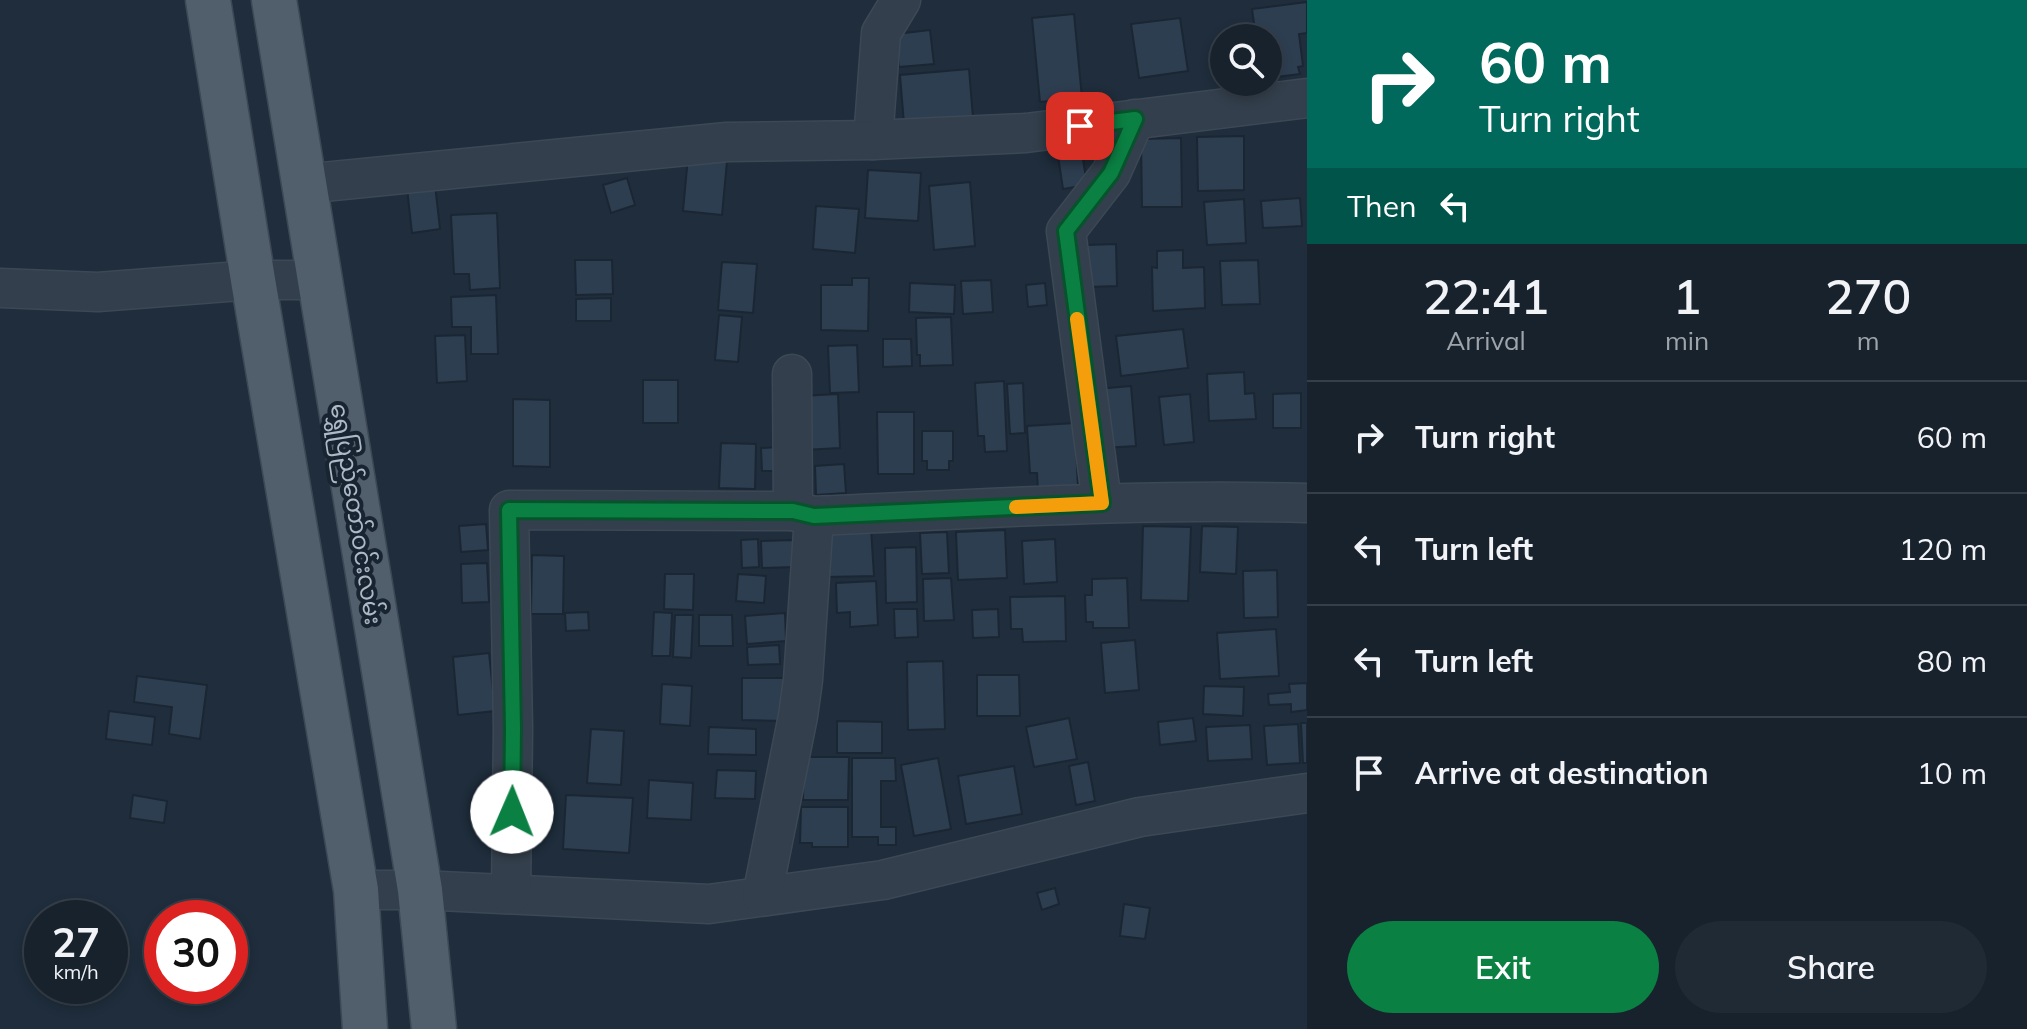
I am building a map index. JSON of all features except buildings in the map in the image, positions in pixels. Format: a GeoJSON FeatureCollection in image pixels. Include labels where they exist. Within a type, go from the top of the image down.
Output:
{"type":"FeatureCollection","features":[{"type":"Feature","properties":{"kind":"main road"},"geometry":{"type":"LineString","coordinates":[[208,0],[356,890],[365,1029]]}},
{"type":"Feature","properties":{"kind":"main road","name":"ရွှေပြည်တော်ဝင်းလမ်း"},"geometry":{"type":"LineString","coordinates":[[274,0],[420,890],[434,1029]]}},
{"type":"Feature","properties":{"kind":"street"},"geometry":{"type":"LineString","coordinates":[[873,140],[881,33],[901,0]]}},
{"type":"Feature","properties":{"kind":"street"},"geometry":{"type":"LineString","coordinates":[[303,184],[727,142],[1026,133],[1307,98]]}},
{"type":"Feature","properties":{"kind":"street"},"geometry":{"type":"LineString","coordinates":[[1102,503],[1066,231],[1111,173],[1135,119]]}},
{"type":"Feature","properties":{"kind":"street"},"geometry":{"type":"LineString","coordinates":[[0,288],[98,292],[253,280],[318,280]]}},
{"type":"Feature","properties":{"kind":"street"},"geometry":{"type":"LineString","coordinates":[[762,896],[803,680],[803,514],[792,374]]}},
{"type":"Feature","properties":{"kind":"street"},"geometry":{"type":"LineString","coordinates":[[511,894],[513,729],[509,510],[803,514],[1102,503],[1307,503]]}},
{"type":"Feature","properties":{"kind":"street"},"geometry":{"type":"LineString","coordinates":[[356,890],[420,890],[709,904],[883,880],[1140,817],[1307,793]]}},
{"type":"Feature","properties":{"kind":"slow traffic"},"geometry":{"type":"LineString","coordinates":[[1016,507],[1102,503],[1077,319]]}},
{"type":"Feature","properties":{"kind":"route"},"geometry":{"type":"LineString","coordinates":[[512,812],[509,510],[793,511],[814,516],[1102,503],[1066,231],[1111,173],[1135,119],[1080,126]]}}]}
